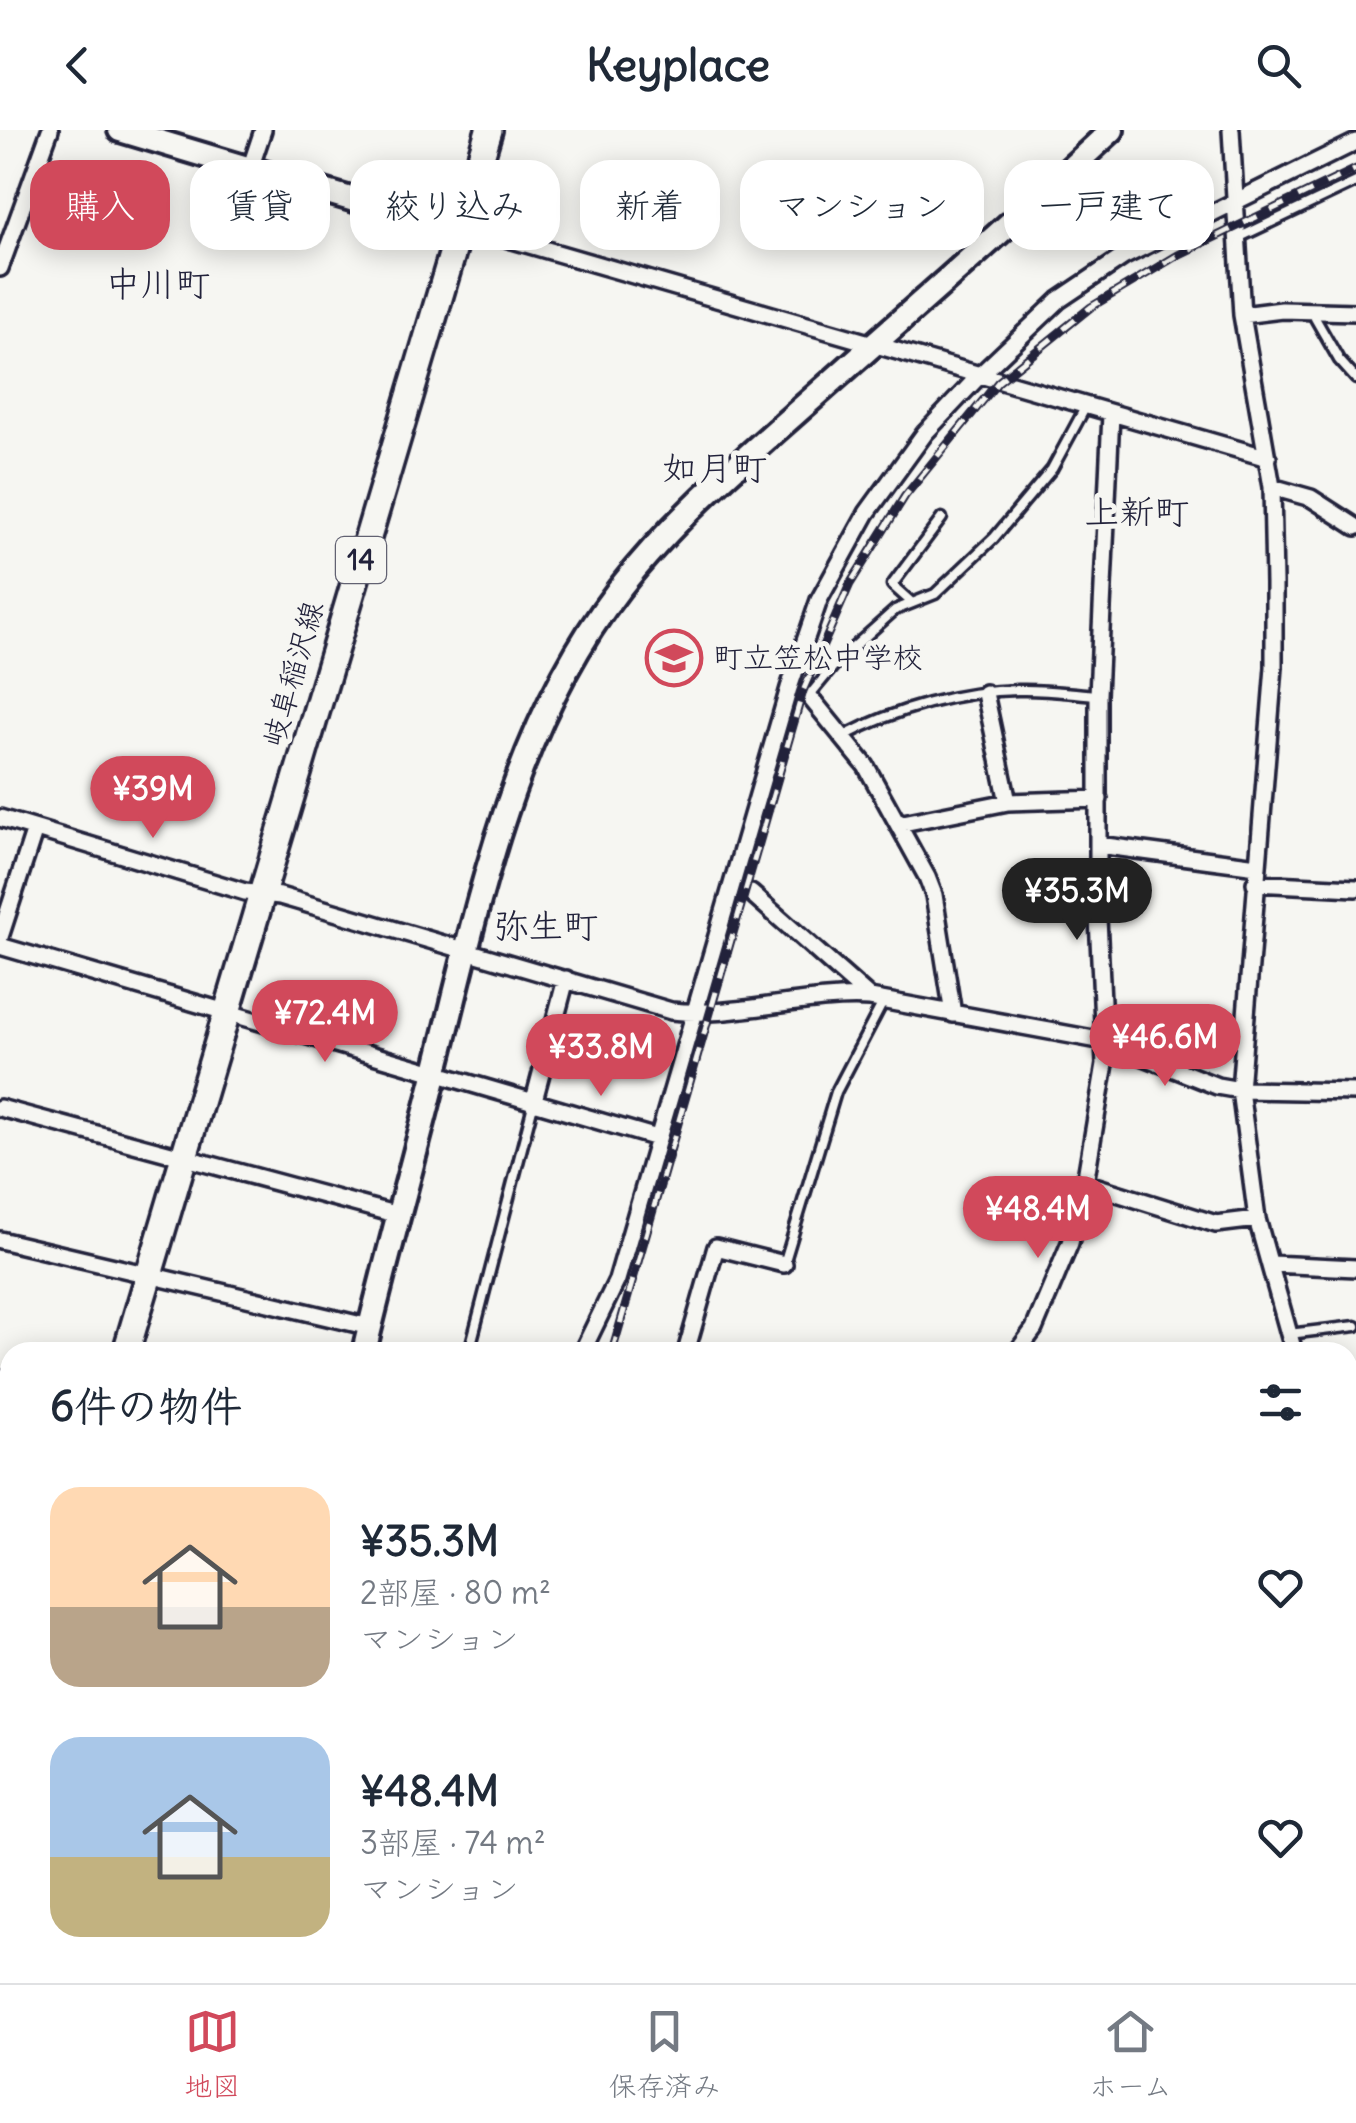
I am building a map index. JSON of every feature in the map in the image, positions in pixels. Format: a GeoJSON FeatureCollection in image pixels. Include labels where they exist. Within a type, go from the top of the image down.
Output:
{"type":"FeatureCollection","features":[{"type":"Feature","properties":{"kind":"main road","name":"岐阜稲沢線"},"geometry":{"type":"LineString","coordinates":[[479,160],[488,130]]}},
{"type":"Feature","properties":{"kind":"main road","name":"岐阜稲沢線"},"geometry":{"type":"LineString","coordinates":[[129,1342],[453,250]]}},
{"type":"Feature","properties":{"kind":"street"},"geometry":{"type":"LineString","coordinates":[[0,268],[50,130]]}},
{"type":"Feature","properties":{"kind":"street"},"geometry":{"type":"LineString","coordinates":[[120,130],[220,160]]}},
{"type":"Feature","properties":{"kind":"street"},"geometry":{"type":"LineString","coordinates":[[253,160],[263,130]]}},
{"type":"Feature","properties":{"kind":"street"},"geometry":{"type":"LineString","coordinates":[[366,1342],[502,815],[540,722],[578,651],[618,590],[710,490],[1017,220],[1112,130]]}},
{"type":"Feature","properties":{"kind":"street"},"geometry":{"type":"LineString","coordinates":[[1231,130],[1242,315],[1272,487],[1274,667],[1240,1090],[1257,1220],[1291,1342]]}},
{"type":"Feature","properties":{"kind":"street"},"geometry":{"type":"LineString","coordinates":[[587,1342],[617,1280],[789,688],[819,600],[866,514],[925,433],[1059,300],[1124,257],[1356,142]]}},
{"type":"Feature","properties":{"kind":"street"},"geometry":{"type":"LineString","coordinates":[[546,250],[1268,458]]}},
{"type":"Feature","properties":{"kind":"street"},"geometry":{"type":"LineString","coordinates":[[1242,315],[1316,309],[1356,312]]}},
{"type":"Feature","properties":{"kind":"street"},"geometry":{"type":"LineString","coordinates":[[1024,1342],[1034,1329],[1070,1243],[1086,1183],[1105,1064],[1098,696],[1111,414]]}},
{"type":"Feature","properties":{"kind":"street"},"geometry":{"type":"LineString","coordinates":[[1272,487],[1311,498],[1356,527]]}},
{"type":"Feature","properties":{"kind":"street"},"geometry":{"type":"LineString","coordinates":[[985,692],[1008,802]]}},
{"type":"Feature","properties":{"kind":"street"},"geometry":{"type":"LineString","coordinates":[[809,696],[866,766],[934,894],[954,1014]]}},
{"type":"Feature","properties":{"kind":"street"},"geometry":{"type":"LineString","coordinates":[[898,824],[1008,802],[1099,799]]}},
{"type":"Feature","properties":{"kind":"street"},"geometry":{"type":"LineString","coordinates":[[0,818],[671,1011],[692,1013],[843,996],[877,999],[1104,1041],[1217,1086],[1240,1090],[1356,1092]]}},
{"type":"Feature","properties":{"kind":"street"},"geometry":{"type":"LineString","coordinates":[[0,936],[35,829]]}},
{"type":"Feature","properties":{"kind":"street"},"geometry":{"type":"LineString","coordinates":[[1098,844],[1256,874],[1356,888]]}},
{"type":"Feature","properties":{"kind":"street"},"geometry":{"type":"LineString","coordinates":[[751,893],[877,999]]}},
{"type":"Feature","properties":{"kind":"street"},"geometry":{"type":"LineString","coordinates":[[0,946],[657,1138]]}},
{"type":"Feature","properties":{"kind":"street"},"geometry":{"type":"LineString","coordinates":[[533,1104],[566,979]]}},
{"type":"Feature","properties":{"kind":"street"},"geometry":{"type":"LineString","coordinates":[[0,1108],[398,1215]]}},
{"type":"Feature","properties":{"kind":"street"},"geometry":{"type":"LineString","coordinates":[[1086,1183],[1216,1224],[1257,1220]]}},
{"type":"Feature","properties":{"kind":"street"},"geometry":{"type":"LineString","coordinates":[[0,1240],[370,1328]]}},
{"type":"Feature","properties":{"kind":"street"},"geometry":{"type":"LineString","coordinates":[[689,1342],[716,1246],[784,1264]]}},
{"type":"Feature","properties":{"kind":"street"},"geometry":{"type":"LineString","coordinates":[[1271,1264],[1356,1268]]}},
{"type":"Feature","properties":{"kind":"lane"},"geometry":{"type":"LineString","coordinates":[[1238,238],[1356,182]]}},
{"type":"Feature","properties":{"kind":"lane"},"geometry":{"type":"LineString","coordinates":[[1316,309],[1315,318],[1339,360],[1356,379]]}},
{"type":"Feature","properties":{"kind":"lane"},"geometry":{"type":"LineString","coordinates":[[809,696],[838,661],[895,610],[935,594],[994,538],[1052,469],[1086,406]]}},
{"type":"Feature","properties":{"kind":"lane"},"geometry":{"type":"LineString","coordinates":[[910,602],[892,584],[942,518]]}},
{"type":"Feature","properties":{"kind":"lane"},"geometry":{"type":"LineString","coordinates":[[844,736],[874,720],[985,692],[1023,689],[1098,696]]}},
{"type":"Feature","properties":{"kind":"lane"},"geometry":{"type":"LineString","coordinates":[[784,1264],[836,1092],[877,999]]}},
{"type":"Feature","properties":{"kind":"lane"},"geometry":{"type":"LineString","coordinates":[[472,1342],[533,1104]]}},
{"type":"Feature","properties":{"kind":"lane"},"geometry":{"type":"LineString","coordinates":[[1289,1334],[1356,1326]]}},
{"type":"Feature","properties":{"kind":"railway"},"geometry":{"type":"LineString","coordinates":[[615,1342],[803,691],[850,584],[905,496],[998,382],[1091,307],[1178,255],[1356,169]]}},
{"type":"Feature","properties":{"kind":"place","name":"町立笠松中学校"},"geometry":{"type":"Point","coordinates":[674,658]}},
{"type":"Feature","properties":{"kind":"district","name":"中川町"},"geometry":{"type":"Point","coordinates":[158,284]}},
{"type":"Feature","properties":{"kind":"district","name":"如月町"},"geometry":{"type":"Point","coordinates":[715,468]}},
{"type":"Feature","properties":{"kind":"district","name":"上新町"},"geometry":{"type":"Point","coordinates":[1137,512]}},
{"type":"Feature","properties":{"kind":"district","name":"弥生町"},"geometry":{"type":"Point","coordinates":[546,926]}}]}
